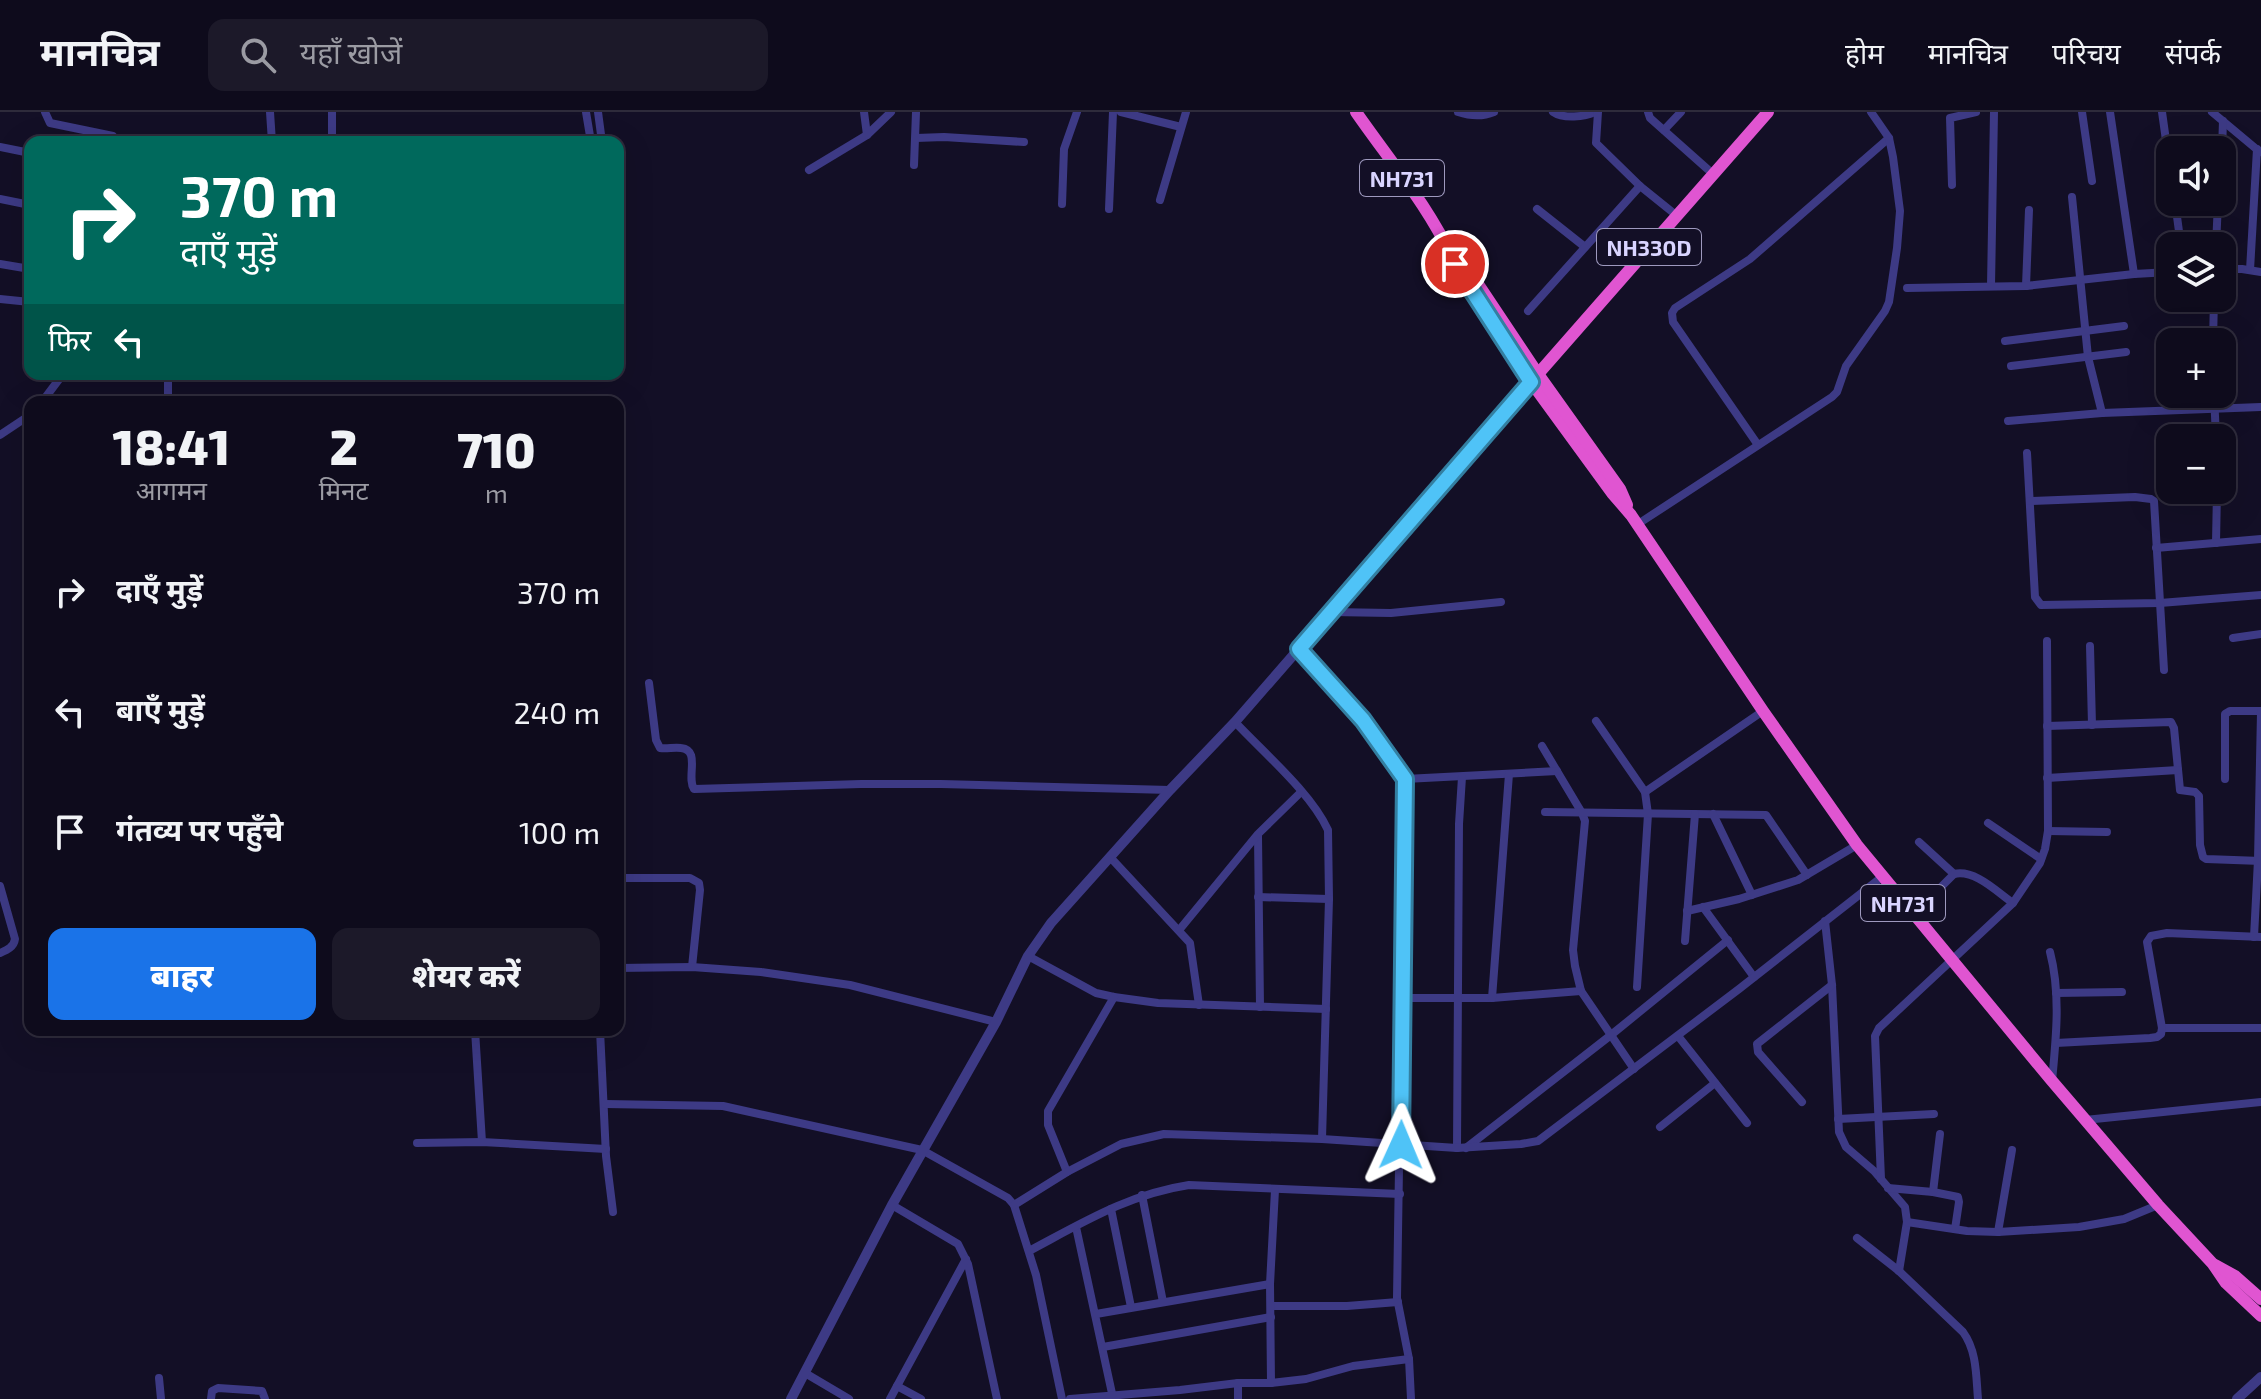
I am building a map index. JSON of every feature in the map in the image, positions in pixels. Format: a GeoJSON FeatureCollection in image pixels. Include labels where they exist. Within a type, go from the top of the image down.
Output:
{"type":"FeatureCollection","features":[{"type":"Feature","properties":{"kind":"highway","name":"NH731"},"geometry":{"type":"LineString","coordinates":[[1356,112],[1447,245],[1462,260],[1535,378],[1620,489],[1635,520],[1857,845],[2085,1120],[2213,1264],[2226,1283],[2261,1316]]}},
{"type":"Feature","properties":{"kind":"highway","name":"NH330D"},"geometry":{"type":"LineString","coordinates":[[1535,378],[1768,112]]}},
{"type":"Feature","properties":{"kind":"highway","name":"NH731"},"geometry":{"type":"LineString","coordinates":[[2213,1264],[2235,1276],[2261,1299]]}},
{"type":"Feature","properties":{"kind":"street"},"geometry":{"type":"LineString","coordinates":[[45,112],[50,123],[113,136]]}},
{"type":"Feature","properties":{"kind":"street"},"geometry":{"type":"LineString","coordinates":[[270,112],[272,136]]}},
{"type":"Feature","properties":{"kind":"street"},"geometry":{"type":"LineString","coordinates":[[332,112],[332,136]]}},
{"type":"Feature","properties":{"kind":"street"},"geometry":{"type":"LineString","coordinates":[[586,112],[590,136]]}},
{"type":"Feature","properties":{"kind":"street"},"geometry":{"type":"LineString","coordinates":[[598,112],[601,136]]}},
{"type":"Feature","properties":{"kind":"street"},"geometry":{"type":"LineString","coordinates":[[864,112],[867,135]]}},
{"type":"Feature","properties":{"kind":"street"},"geometry":{"type":"LineString","coordinates":[[809,170],[867,135],[891,112]]}},
{"type":"Feature","properties":{"kind":"street"},"geometry":{"type":"LineString","coordinates":[[914,165],[916,112]]}},
{"type":"Feature","properties":{"kind":"street"},"geometry":{"type":"LineString","coordinates":[[1062,204],[1064,149],[1077,112]]}},
{"type":"Feature","properties":{"kind":"street"},"geometry":{"type":"LineString","coordinates":[[1109,209],[1113,112]]}},
{"type":"Feature","properties":{"kind":"street"},"geometry":{"type":"LineString","coordinates":[[1121,112],[1181,127]]}},
{"type":"Feature","properties":{"kind":"street"},"geometry":{"type":"LineString","coordinates":[[1160,200],[1186,112]]}},
{"type":"Feature","properties":{"kind":"street"},"geometry":{"type":"LineString","coordinates":[[1458,112],[1484,116],[1494,112]]}},
{"type":"Feature","properties":{"kind":"street"},"geometry":{"type":"LineString","coordinates":[[1553,112],[1560,116],[1596,112],[1596,143],[1640,186],[1676,215]]}},
{"type":"Feature","properties":{"kind":"street"},"geometry":{"type":"LineString","coordinates":[[1648,112],[1650,118],[1713,174]]}},
{"type":"Feature","properties":{"kind":"street"},"geometry":{"type":"LineString","coordinates":[[1664,130],[1681,112]]}},
{"type":"Feature","properties":{"kind":"street"},"geometry":{"type":"LineString","coordinates":[[1635,520],[1758,445],[1837,392],[1846,366],[1885,311],[1889,302],[1900,211],[1889,138],[1871,112]]}},
{"type":"Feature","properties":{"kind":"street"},"geometry":{"type":"LineString","coordinates":[[1952,185],[1949,122],[1952,116],[1976,112]]}},
{"type":"Feature","properties":{"kind":"street"},"geometry":{"type":"LineString","coordinates":[[1991,286],[1994,112]]}},
{"type":"Feature","properties":{"kind":"street"},"geometry":{"type":"LineString","coordinates":[[2082,112],[2092,181]]}},
{"type":"Feature","properties":{"kind":"street"},"geometry":{"type":"LineString","coordinates":[[2110,112],[2134,274]]}},
{"type":"Feature","properties":{"kind":"street"},"geometry":{"type":"LineString","coordinates":[[2162,112],[2165,136]]}},
{"type":"Feature","properties":{"kind":"street"},"geometry":{"type":"LineString","coordinates":[[2212,112],[2259,151],[2250,270]]}},
{"type":"Feature","properties":{"kind":"street"},"geometry":{"type":"LineString","coordinates":[[2222,136],[2223,121]]}},
{"type":"Feature","properties":{"kind":"street"},"geometry":{"type":"LineString","coordinates":[[916,138],[1024,142]]}},
{"type":"Feature","properties":{"kind":"street"},"geometry":{"type":"LineString","coordinates":[[1758,445],[1673,322],[1672,313],[1761,250],[1889,138]]}},
{"type":"Feature","properties":{"kind":"street"},"geometry":{"type":"LineString","coordinates":[[0,147],[24,152]]}},
{"type":"Feature","properties":{"kind":"street"},"geometry":{"type":"LineString","coordinates":[[1528,311],[1640,186]]}},
{"type":"Feature","properties":{"kind":"street"},"geometry":{"type":"LineString","coordinates":[[2072,197],[2088,357],[2102,413]]}},
{"type":"Feature","properties":{"kind":"street"},"geometry":{"type":"LineString","coordinates":[[0,199],[24,204]]}},
{"type":"Feature","properties":{"kind":"street"},"geometry":{"type":"LineString","coordinates":[[1537,209],[1585,247]]}},
{"type":"Feature","properties":{"kind":"street"},"geometry":{"type":"LineString","coordinates":[[2026,286],[2029,210]]}},
{"type":"Feature","properties":{"kind":"street"},"geometry":{"type":"LineString","coordinates":[[0,264],[24,268]]}},
{"type":"Feature","properties":{"kind":"street"},"geometry":{"type":"LineString","coordinates":[[2236,270],[2261,272]]}},
{"type":"Feature","properties":{"kind":"street"},"geometry":{"type":"LineString","coordinates":[[1907,288],[2026,286],[2156,273]]}},
{"type":"Feature","properties":{"kind":"street"},"geometry":{"type":"LineString","coordinates":[[0,299],[24,301]]}},
{"type":"Feature","properties":{"kind":"street"},"geometry":{"type":"LineString","coordinates":[[2005,341],[2124,326]]}},
{"type":"Feature","properties":{"kind":"street"},"geometry":{"type":"LineString","coordinates":[[2011,366],[2126,352]]}},
{"type":"Feature","properties":{"kind":"street"},"geometry":{"type":"LineString","coordinates":[[791,1399],[922,1150],[996,1022],[1028,956],[1051,923],[1235,722],[1535,378]]}},
{"type":"Feature","properties":{"kind":"street"},"geometry":{"type":"LineString","coordinates":[[2008,421],[2102,413],[2261,407]]}},
{"type":"Feature","properties":{"kind":"street"},"geometry":{"type":"LineString","coordinates":[[2216,409],[2216,424]]}},
{"type":"Feature","properties":{"kind":"street"},"geometry":{"type":"LineString","coordinates":[[0,435],[24,419]]}},
{"type":"Feature","properties":{"kind":"street"},"geometry":{"type":"LineString","coordinates":[[2027,453],[2035,597],[2038,602],[2048,606],[2160,603],[2261,595]]}},
{"type":"Feature","properties":{"kind":"street"},"geometry":{"type":"LineString","coordinates":[[2030,501],[2107,497],[2151,499],[2155,505],[2164,670]]}},
{"type":"Feature","properties":{"kind":"street"},"geometry":{"type":"LineString","coordinates":[[2216,543],[2217,504]]}},
{"type":"Feature","properties":{"kind":"street"},"geometry":{"type":"LineString","coordinates":[[2156,548],[2261,539]]}},
{"type":"Feature","properties":{"kind":"street"},"geometry":{"type":"LineString","coordinates":[[1331,612],[1391,613],[1501,602]]}},
{"type":"Feature","properties":{"kind":"street"},"geometry":{"type":"LineString","coordinates":[[2233,638],[2261,634]]}},
{"type":"Feature","properties":{"kind":"street"},"geometry":{"type":"LineString","coordinates":[[1881,1179],[1875,1036],[1879,1028],[2013,903],[2041,859],[2048,831],[2047,641]]}},
{"type":"Feature","properties":{"kind":"street"},"geometry":{"type":"LineString","coordinates":[[2090,646],[2092,725]]}},
{"type":"Feature","properties":{"kind":"street"},"geometry":{"type":"LineString","coordinates":[[1299,649],[1363,720],[1405,779],[1398,1302],[1409,1359],[1411,1399]]}},
{"type":"Feature","properties":{"kind":"street"},"geometry":{"type":"LineString","coordinates":[[649,683],[656,740],[660,748],[690,751],[690,782],[694,789],[941,784],[1170,790]]}},
{"type":"Feature","properties":{"kind":"street"},"geometry":{"type":"LineString","coordinates":[[1645,792],[1763,711]]}},
{"type":"Feature","properties":{"kind":"street"},"geometry":{"type":"LineString","coordinates":[[2056,1043],[2157,1037],[2161,1034],[2148,938],[2167,933],[2258,937],[2261,711],[2230,711],[2225,714],[2225,779]]}},
{"type":"Feature","properties":{"kind":"street"},"geometry":{"type":"LineString","coordinates":[[1596,721],[1645,792],[1648,814],[1637,987]]}},
{"type":"Feature","properties":{"kind":"street"},"geometry":{"type":"LineString","coordinates":[[1235,722],[1301,792],[1328,830],[1322,1139]]}},
{"type":"Feature","properties":{"kind":"street"},"geometry":{"type":"LineString","coordinates":[[2047,726],[2171,722],[2180,790],[2195,792],[2199,796],[2203,857],[2260,860]]}},
{"type":"Feature","properties":{"kind":"street"},"geometry":{"type":"LineString","coordinates":[[1542,746],[1585,821],[1573,950],[1581,991],[1634,1069]]}},
{"type":"Feature","properties":{"kind":"street"},"geometry":{"type":"LineString","coordinates":[[2047,778],[2178,770]]}},
{"type":"Feature","properties":{"kind":"street"},"geometry":{"type":"LineString","coordinates":[[1405,779],[1557,771]]}},
{"type":"Feature","properties":{"kind":"street"},"geometry":{"type":"LineString","coordinates":[[1492,998],[1509,774]]}},
{"type":"Feature","properties":{"kind":"street"},"geometry":{"type":"LineString","coordinates":[[1462,777],[1458,998],[1462,1148]]}},
{"type":"Feature","properties":{"kind":"street"},"geometry":{"type":"LineString","coordinates":[[1180,929],[1258,834],[1301,792]]}},
{"type":"Feature","properties":{"kind":"street"},"geometry":{"type":"LineString","coordinates":[[1545,812],[1766,815],[1807,875]]}},
{"type":"Feature","properties":{"kind":"street"},"geometry":{"type":"LineString","coordinates":[[1685,941],[1695,814]]}},
{"type":"Feature","properties":{"kind":"street"},"geometry":{"type":"LineString","coordinates":[[1713,814],[1752,895]]}},
{"type":"Feature","properties":{"kind":"street"},"geometry":{"type":"LineString","coordinates":[[1988,823],[2041,859]]}},
{"type":"Feature","properties":{"kind":"street"},"geometry":{"type":"LineString","coordinates":[[2048,831],[2107,832]]}},
{"type":"Feature","properties":{"kind":"street"},"geometry":{"type":"LineString","coordinates":[[1258,834],[1260,1007]]}},
{"type":"Feature","properties":{"kind":"street"},"geometry":{"type":"LineString","coordinates":[[1919,842],[1954,874]]}},
{"type":"Feature","properties":{"kind":"street"},"geometry":{"type":"LineString","coordinates":[[1687,911],[1785,885],[1857,845]]}},
{"type":"Feature","properties":{"kind":"street"},"geometry":{"type":"LineString","coordinates":[[1110,857],[1180,929],[1192,948],[1199,1005]]}},
{"type":"Feature","properties":{"kind":"street"},"geometry":{"type":"LineString","coordinates":[[1913,915],[1954,874],[1965,872],[2013,903]]}},
{"type":"Feature","properties":{"kind":"street"},"geometry":{"type":"LineString","coordinates":[[1014,1205],[1067,1172],[1121,1144],[1164,1134],[1322,1139],[1462,1148],[1538,1141],[1882,877]]}},
{"type":"Feature","properties":{"kind":"street"},"geometry":{"type":"LineString","coordinates":[[624,878],[690,878],[699,883],[692,967]]}},
{"type":"Feature","properties":{"kind":"street"},"geometry":{"type":"LineString","coordinates":[[0,886],[15,939],[10,948],[0,953]]}},
{"type":"Feature","properties":{"kind":"street"},"geometry":{"type":"LineString","coordinates":[[1258,897],[1329,899]]}},
{"type":"Feature","properties":{"kind":"street"},"geometry":{"type":"LineString","coordinates":[[1703,907],[1754,977]]}},
{"type":"Feature","properties":{"kind":"street"},"geometry":{"type":"LineString","coordinates":[[1825,921],[1832,985],[1839,1132],[1846,1147],[1881,1179],[1905,1207],[1907,1222],[1899,1271]]}},
{"type":"Feature","properties":{"kind":"street"},"geometry":{"type":"LineString","coordinates":[[1462,1148],[1611,1035],[1728,940]]}},
{"type":"Feature","properties":{"kind":"street"},"geometry":{"type":"LineString","coordinates":[[2050,952],[2056,993],[2052,1081]]}},
{"type":"Feature","properties":{"kind":"street"},"geometry":{"type":"LineString","coordinates":[[1028,956],[1096,993],[1114,997],[1158,1003],[1326,1009]]}},
{"type":"Feature","properties":{"kind":"street"},"geometry":{"type":"LineString","coordinates":[[624,968],[692,967],[761,972],[850,985],[996,1022]]}},
{"type":"Feature","properties":{"kind":"street"},"geometry":{"type":"LineString","coordinates":[[1802,1102],[1758,1052],[1757,1044],[1832,985]]}},
{"type":"Feature","properties":{"kind":"street"},"geometry":{"type":"LineString","coordinates":[[1403,998],[1492,998],[1581,991]]}},
{"type":"Feature","properties":{"kind":"street"},"geometry":{"type":"LineString","coordinates":[[2056,993],[2122,992]]}},
{"type":"Feature","properties":{"kind":"street"},"geometry":{"type":"LineString","coordinates":[[1067,1172],[1048,1125],[1048,1111],[1114,997]]}},
{"type":"Feature","properties":{"kind":"street"},"geometry":{"type":"LineString","coordinates":[[2162,1028],[2261,1028]]}},
{"type":"Feature","properties":{"kind":"street"},"geometry":{"type":"LineString","coordinates":[[475,1036],[482,1142]]}},
{"type":"Feature","properties":{"kind":"street"},"geometry":{"type":"LineString","coordinates":[[600,1036],[606,1149],[613,1212]]}},
{"type":"Feature","properties":{"kind":"street"},"geometry":{"type":"LineString","coordinates":[[1678,1036],[1747,1123]]}},
{"type":"Feature","properties":{"kind":"street"},"geometry":{"type":"LineString","coordinates":[[1660,1127],[1715,1083]]}},
{"type":"Feature","properties":{"kind":"street"},"geometry":{"type":"LineString","coordinates":[[2085,1120],[2261,1102]]}},
{"type":"Feature","properties":{"kind":"street"},"geometry":{"type":"LineString","coordinates":[[605,1104],[723,1106],[922,1150],[1008,1198],[1014,1205],[1036,1275],[1062,1399]]}},
{"type":"Feature","properties":{"kind":"street"},"geometry":{"type":"LineString","coordinates":[[1838,1119],[1934,1114]]}},
{"type":"Feature","properties":{"kind":"street"},"geometry":{"type":"LineString","coordinates":[[1933,1192],[1940,1134]]}},
{"type":"Feature","properties":{"kind":"street"},"geometry":{"type":"LineString","coordinates":[[417,1143],[482,1142],[606,1149]]}},
{"type":"Feature","properties":{"kind":"street"},"geometry":{"type":"LineString","coordinates":[[1998,1232],[2012,1150]]}},
{"type":"Feature","properties":{"kind":"street"},"geometry":{"type":"LineString","coordinates":[[1029,1251],[1142,1195],[1189,1185],[1400,1194]]}},
{"type":"Feature","properties":{"kind":"street"},"geometry":{"type":"LineString","coordinates":[[1888,1188],[1958,1197],[1955,1229]]}},
{"type":"Feature","properties":{"kind":"street"},"geometry":{"type":"LineString","coordinates":[[1271,1383],[1270,1284],[1275,1190]]}},
{"type":"Feature","properties":{"kind":"street"},"geometry":{"type":"LineString","coordinates":[[1142,1195],[1163,1302]]}},
{"type":"Feature","properties":{"kind":"street"},"geometry":{"type":"LineString","coordinates":[[892,1205],[958,1244],[966,1259],[997,1399]]}},
{"type":"Feature","properties":{"kind":"street"},"geometry":{"type":"LineString","coordinates":[[1907,1222],[1998,1232],[2104,1224],[2158,1205]]}},
{"type":"Feature","properties":{"kind":"street"},"geometry":{"type":"LineString","coordinates":[[1111,1209],[1131,1307]]}},
{"type":"Feature","properties":{"kind":"street"},"geometry":{"type":"LineString","coordinates":[[1076,1227],[1113,1397]]}},
{"type":"Feature","properties":{"kind":"street"},"geometry":{"type":"LineString","coordinates":[[1857,1238],[1899,1271],[1963,1332],[1970,1342],[1978,1399]]}},
{"type":"Feature","properties":{"kind":"street"},"geometry":{"type":"LineString","coordinates":[[890,1399],[966,1259]]}},
{"type":"Feature","properties":{"kind":"street"},"geometry":{"type":"LineString","coordinates":[[1096,1314],[1270,1284]]}},
{"type":"Feature","properties":{"kind":"street"},"geometry":{"type":"LineString","coordinates":[[1271,1306],[1398,1302]]}},
{"type":"Feature","properties":{"kind":"street"},"geometry":{"type":"LineString","coordinates":[[1103,1347],[1271,1317]]}},
{"type":"Feature","properties":{"kind":"street"},"geometry":{"type":"LineString","coordinates":[[1070,1399],[1306,1379],[1374,1362],[1409,1359]]}},
{"type":"Feature","properties":{"kind":"street"},"geometry":{"type":"LineString","coordinates":[[805,1373],[849,1399]]}},
{"type":"Feature","properties":{"kind":"street"},"geometry":{"type":"LineString","coordinates":[[2237,1399],[2261,1377]]}},
{"type":"Feature","properties":{"kind":"street"},"geometry":{"type":"LineString","coordinates":[[159,1378],[161,1399]]}},
{"type":"Feature","properties":{"kind":"street"},"geometry":{"type":"LineString","coordinates":[[1238,1383],[1238,1399]]}},
{"type":"Feature","properties":{"kind":"street"},"geometry":{"type":"LineString","coordinates":[[897,1386],[921,1399]]}},
{"type":"Feature","properties":{"kind":"street"},"geometry":{"type":"LineString","coordinates":[[211,1399],[212,1391],[218,1388],[262,1391],[265,1399]]}},
{"type":"Feature","properties":{"kind":"route"},"geometry":{"type":"LineString","coordinates":[[1401,1145],[1405,779],[1363,720],[1299,649],[1531,382],[1455,264]]}}]}
